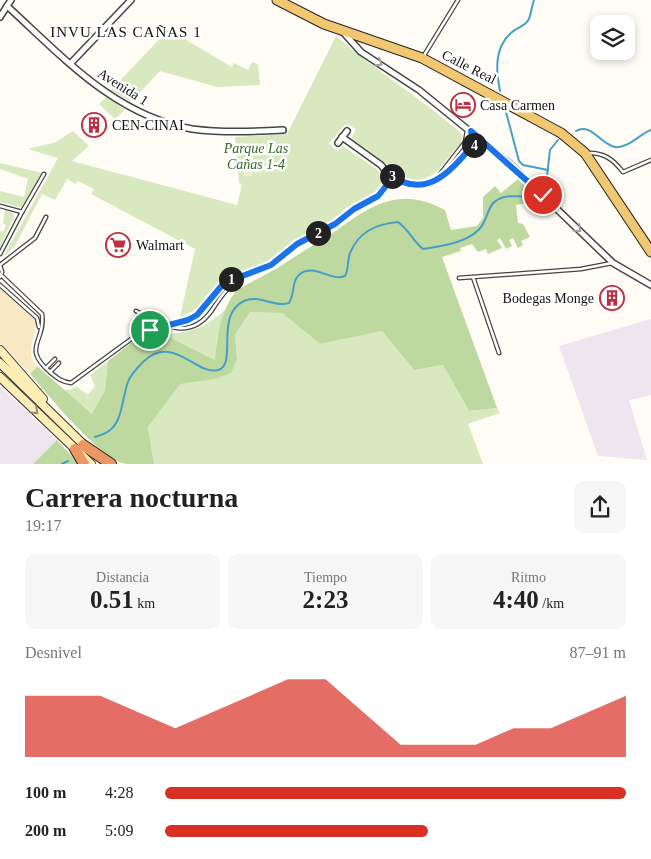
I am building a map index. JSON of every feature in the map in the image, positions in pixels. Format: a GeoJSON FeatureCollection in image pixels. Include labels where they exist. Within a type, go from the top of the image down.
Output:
{"type":"FeatureCollection","features":[{"type":"Feature","properties":{"kind":"highway"},"geometry":{"type":"LineString","coordinates":[[79,447],[84,464]]}},
{"type":"Feature","properties":{"kind":"highway"},"geometry":{"type":"LineString","coordinates":[[79,447],[111,464]]}},
{"type":"Feature","properties":{"kind":"main road","name":"Calle Real"},"geometry":{"type":"LineString","coordinates":[[277,0],[343,31],[422,58],[561,133],[585,153],[651,252]]}},
{"type":"Feature","properties":{"kind":"main road"},"geometry":{"type":"LineString","coordinates":[[0,350],[72,433],[91,464]]}},
{"type":"Feature","properties":{"kind":"main road"},"geometry":{"type":"LineString","coordinates":[[0,363],[72,433]]}},
{"type":"Feature","properties":{"kind":"main road"},"geometry":{"type":"LineString","coordinates":[[0,377],[79,447],[103,464]]}},
{"type":"Feature","properties":{"kind":"street"},"geometry":{"type":"LineString","coordinates":[[0,17],[11,0]]}},
{"type":"Feature","properties":{"kind":"street"},"geometry":{"type":"LineString","coordinates":[[71,63],[131,0]]}},
{"type":"Feature","properties":{"kind":"street","name":"Avenida 1"},"geometry":{"type":"LineString","coordinates":[[7,6],[97,86],[129,108],[172,124],[231,133],[283,130]]}},
{"type":"Feature","properties":{"kind":"street"},"geometry":{"type":"LineString","coordinates":[[343,31],[361,52],[419,90],[471,131],[543,195],[613,263],[651,285]]}},
{"type":"Feature","properties":{"kind":"street"},"geometry":{"type":"LineString","coordinates":[[338,142],[347,131]]}},
{"type":"Feature","properties":{"kind":"street"},"geometry":{"type":"LineString","coordinates":[[342,137],[381,164],[388,174]]}},
{"type":"Feature","properties":{"kind":"lane"},"geometry":{"type":"LineString","coordinates":[[422,58],[458,0]]}},
{"type":"Feature","properties":{"kind":"lane"},"geometry":{"type":"LineString","coordinates":[[437,178],[466,140],[467,133],[465,127]]}},
{"type":"Feature","properties":{"kind":"lane"},"geometry":{"type":"LineString","coordinates":[[46,217],[35,238],[0,264],[1,276],[42,314],[36,354],[46,368],[60,381],[72,383],[76,382],[128,341],[164,326],[188,320],[197,315],[224,283],[271,265],[297,244],[335,224],[354,209],[378,196],[386,186],[388,174],[411,186],[422,185],[451,170],[474,144],[471,131]]}},
{"type":"Feature","properties":{"kind":"lane"},"geometry":{"type":"LineString","coordinates":[[585,153],[596,152],[606,156],[623,172],[651,160]]}},
{"type":"Feature","properties":{"kind":"lane"},"geometry":{"type":"LineString","coordinates":[[0,254],[44,174]]}},
{"type":"Feature","properties":{"kind":"lane"},"geometry":{"type":"LineString","coordinates":[[0,206],[22,212]]}},
{"type":"Feature","properties":{"kind":"lane"},"geometry":{"type":"LineString","coordinates":[[459,278],[581,269],[613,263]]}},
{"type":"Feature","properties":{"kind":"lane"},"geometry":{"type":"LineString","coordinates":[[136,311],[164,326],[181,328],[197,324],[207,316],[233,283],[244,276]]}},
{"type":"Feature","properties":{"kind":"lane"},"geometry":{"type":"LineString","coordinates":[[473,277],[500,353]]}},
{"type":"Feature","properties":{"kind":"lane"},"geometry":{"type":"LineString","coordinates":[[0,284],[37,318],[40,331]]}},
{"type":"Feature","properties":{"kind":"lane"},"geometry":{"type":"LineString","coordinates":[[46,368],[55,359]]}},
{"type":"Feature","properties":{"kind":"lane"},"geometry":{"type":"LineString","coordinates":[[50,372],[59,363]]}},
{"type":"Feature","properties":{"kind":"shaded area"},"geometry":{"type":"Polygon","coordinates":[[[651,319],[651,395],[629,400],[647,460],[598,456],[559,346],[651,319]]]}},
{"type":"Feature","properties":{"kind":"shaded area"},"geometry":{"type":"Polygon","coordinates":[[[0,386],[57,440],[33,464],[0,464],[0,386]]]}},
{"type":"Feature","properties":{"kind":"green space"},"geometry":{"type":"Polygon","coordinates":[[[171,27],[188,41],[232,67],[234,63],[248,70],[252,62],[258,64],[260,85],[217,87],[160,71],[131,102],[111,90],[171,27]]]}},
{"type":"Feature","properties":{"kind":"green space","name":"Parque Las Cañas 1-4"},"geometry":{"type":"Polygon","coordinates":[[[336,36],[462,134],[461,144],[434,174],[428,178],[410,181],[351,138],[356,129],[346,124],[329,143],[337,151],[343,146],[379,171],[381,183],[378,191],[346,208],[336,219],[299,237],[271,260],[226,277],[212,289],[196,310],[180,317],[195,249],[91,194],[94,189],[78,181],[76,184],[67,179],[55,200],[42,194],[15,246],[3,257],[58,158],[28,149],[56,142],[73,131],[89,146],[72,161],[237,205],[242,184],[239,183],[235,137],[287,134],[336,36]]]}},
{"type":"Feature","properties":{"kind":"green space"},"geometry":{"type":"Polygon","coordinates":[[[106,97],[125,110],[115,119],[99,104],[106,97]]]}},
{"type":"Feature","properties":{"kind":"green space"},"geometry":{"type":"Polygon","coordinates":[[[243,159],[252,159],[252,176],[244,176],[243,159]]]}},
{"type":"Feature","properties":{"kind":"green space"},"geometry":{"type":"Polygon","coordinates":[[[0,163],[42,173],[23,208],[0,202],[0,191],[24,197],[28,179],[0,169],[0,163]]]}},
{"type":"Feature","properties":{"kind":"green space"},"geometry":{"type":"Polygon","coordinates":[[[518,179],[546,205],[529,208],[527,203],[516,205],[518,223],[523,224],[530,237],[521,241],[523,245],[518,248],[513,238],[509,240],[512,246],[506,249],[500,238],[497,240],[502,248],[488,254],[486,249],[478,252],[472,244],[460,248],[461,251],[442,257],[497,408],[469,411],[443,365],[414,370],[382,331],[320,344],[282,313],[250,312],[235,335],[237,359],[231,373],[215,379],[180,384],[148,427],[154,464],[126,464],[115,460],[89,439],[30,374],[37,366],[92,414],[105,390],[108,361],[131,343],[165,335],[215,360],[223,315],[236,291],[279,267],[375,206],[388,201],[415,199],[445,210],[451,230],[477,226],[483,218],[483,197],[495,186],[501,193],[518,179]]]}},
{"type":"Feature","properties":{"kind":"green space"},"geometry":{"type":"Polygon","coordinates":[[[5,210],[13,213],[14,217],[0,247],[0,231],[3,232],[6,225],[3,223],[5,210]]]}},
{"type":"Feature","properties":{"kind":"green space"},"geometry":{"type":"Polygon","coordinates":[[[226,309],[217,338],[215,360],[165,335],[198,328],[212,321],[226,309]]]}},
{"type":"Feature","properties":{"kind":"green space"},"geometry":{"type":"Polygon","coordinates":[[[250,312],[282,313],[320,344],[382,331],[414,370],[443,365],[469,411],[497,408],[500,413],[468,424],[483,464],[154,464],[148,427],[180,383],[215,379],[237,359],[235,335],[250,312]]]}},
{"type":"Feature","properties":{"kind":"green space"},"geometry":{"type":"Polygon","coordinates":[[[108,361],[105,390],[92,414],[64,390],[70,390],[76,386],[88,395],[95,386],[90,375],[108,361]]]}},
{"type":"Feature","properties":{"kind":"green space"},"geometry":{"type":"Polygon","coordinates":[[[57,440],[79,464],[33,464],[57,440]]]}},
{"type":"Feature","properties":{"kind":"sand"},"geometry":{"type":"Polygon","coordinates":[[[0,288],[36,320],[31,355],[37,366],[30,374],[0,343],[0,288]]]}},
{"type":"Feature","properties":{"kind":"waterway"},"geometry":{"type":"LineString","coordinates":[[500,91],[497,68],[499,53],[505,39],[527,22],[534,0]]}},
{"type":"Feature","properties":{"kind":"waterway"},"geometry":{"type":"LineString","coordinates":[[506,112],[519,161],[523,165],[548,170]]}},
{"type":"Feature","properties":{"kind":"waterway"},"geometry":{"type":"LineString","coordinates":[[576,131],[586,129],[610,145],[620,147],[629,144],[651,130]]}},
{"type":"Feature","properties":{"kind":"waterway"},"geometry":{"type":"LineString","coordinates":[[95,437],[114,427],[120,415],[129,379],[144,361],[155,354],[165,352],[175,354],[210,370],[218,370],[224,366],[226,359],[228,328],[230,317],[235,308],[250,299],[278,304],[289,303],[295,280],[305,271],[317,271],[334,277],[345,276],[349,256],[354,245],[364,234],[376,227],[398,222],[423,249],[466,239],[480,229],[494,202],[506,197],[531,196],[546,184],[550,150],[558,140]]}},
{"type":"Feature","properties":{"kind":"waterway"},"geometry":{"type":"LineString","coordinates":[[62,464],[68,461]]}},
{"type":"Feature","properties":{"kind":"place","name":"Casa Carmen"},"geometry":{"type":"Point","coordinates":[463,105]}},
{"type":"Feature","properties":{"kind":"place","name":"CEN-CINAI"},"geometry":{"type":"Point","coordinates":[94,125]}},
{"type":"Feature","properties":{"kind":"place","name":"Walmart"},"geometry":{"type":"Point","coordinates":[118,245]}},
{"type":"Feature","properties":{"kind":"place","name":"Bodegas Monge"},"geometry":{"type":"Point","coordinates":[612,298]}},
{"type":"Feature","properties":{"kind":"district","name":"INVU LAS CAÑAS 1"},"geometry":{"type":"Point","coordinates":[126,32]}},
{"type":"Feature","properties":{"kind":"route"},"geometry":{"type":"LineString","coordinates":[[150,330],[188,320],[197,315],[224,283],[271,265],[297,244],[335,224],[354,209],[378,196],[386,186],[388,174],[400,182],[411,186],[428,184],[442,176],[451,170],[474,144],[471,131],[543,195]]}}]}
